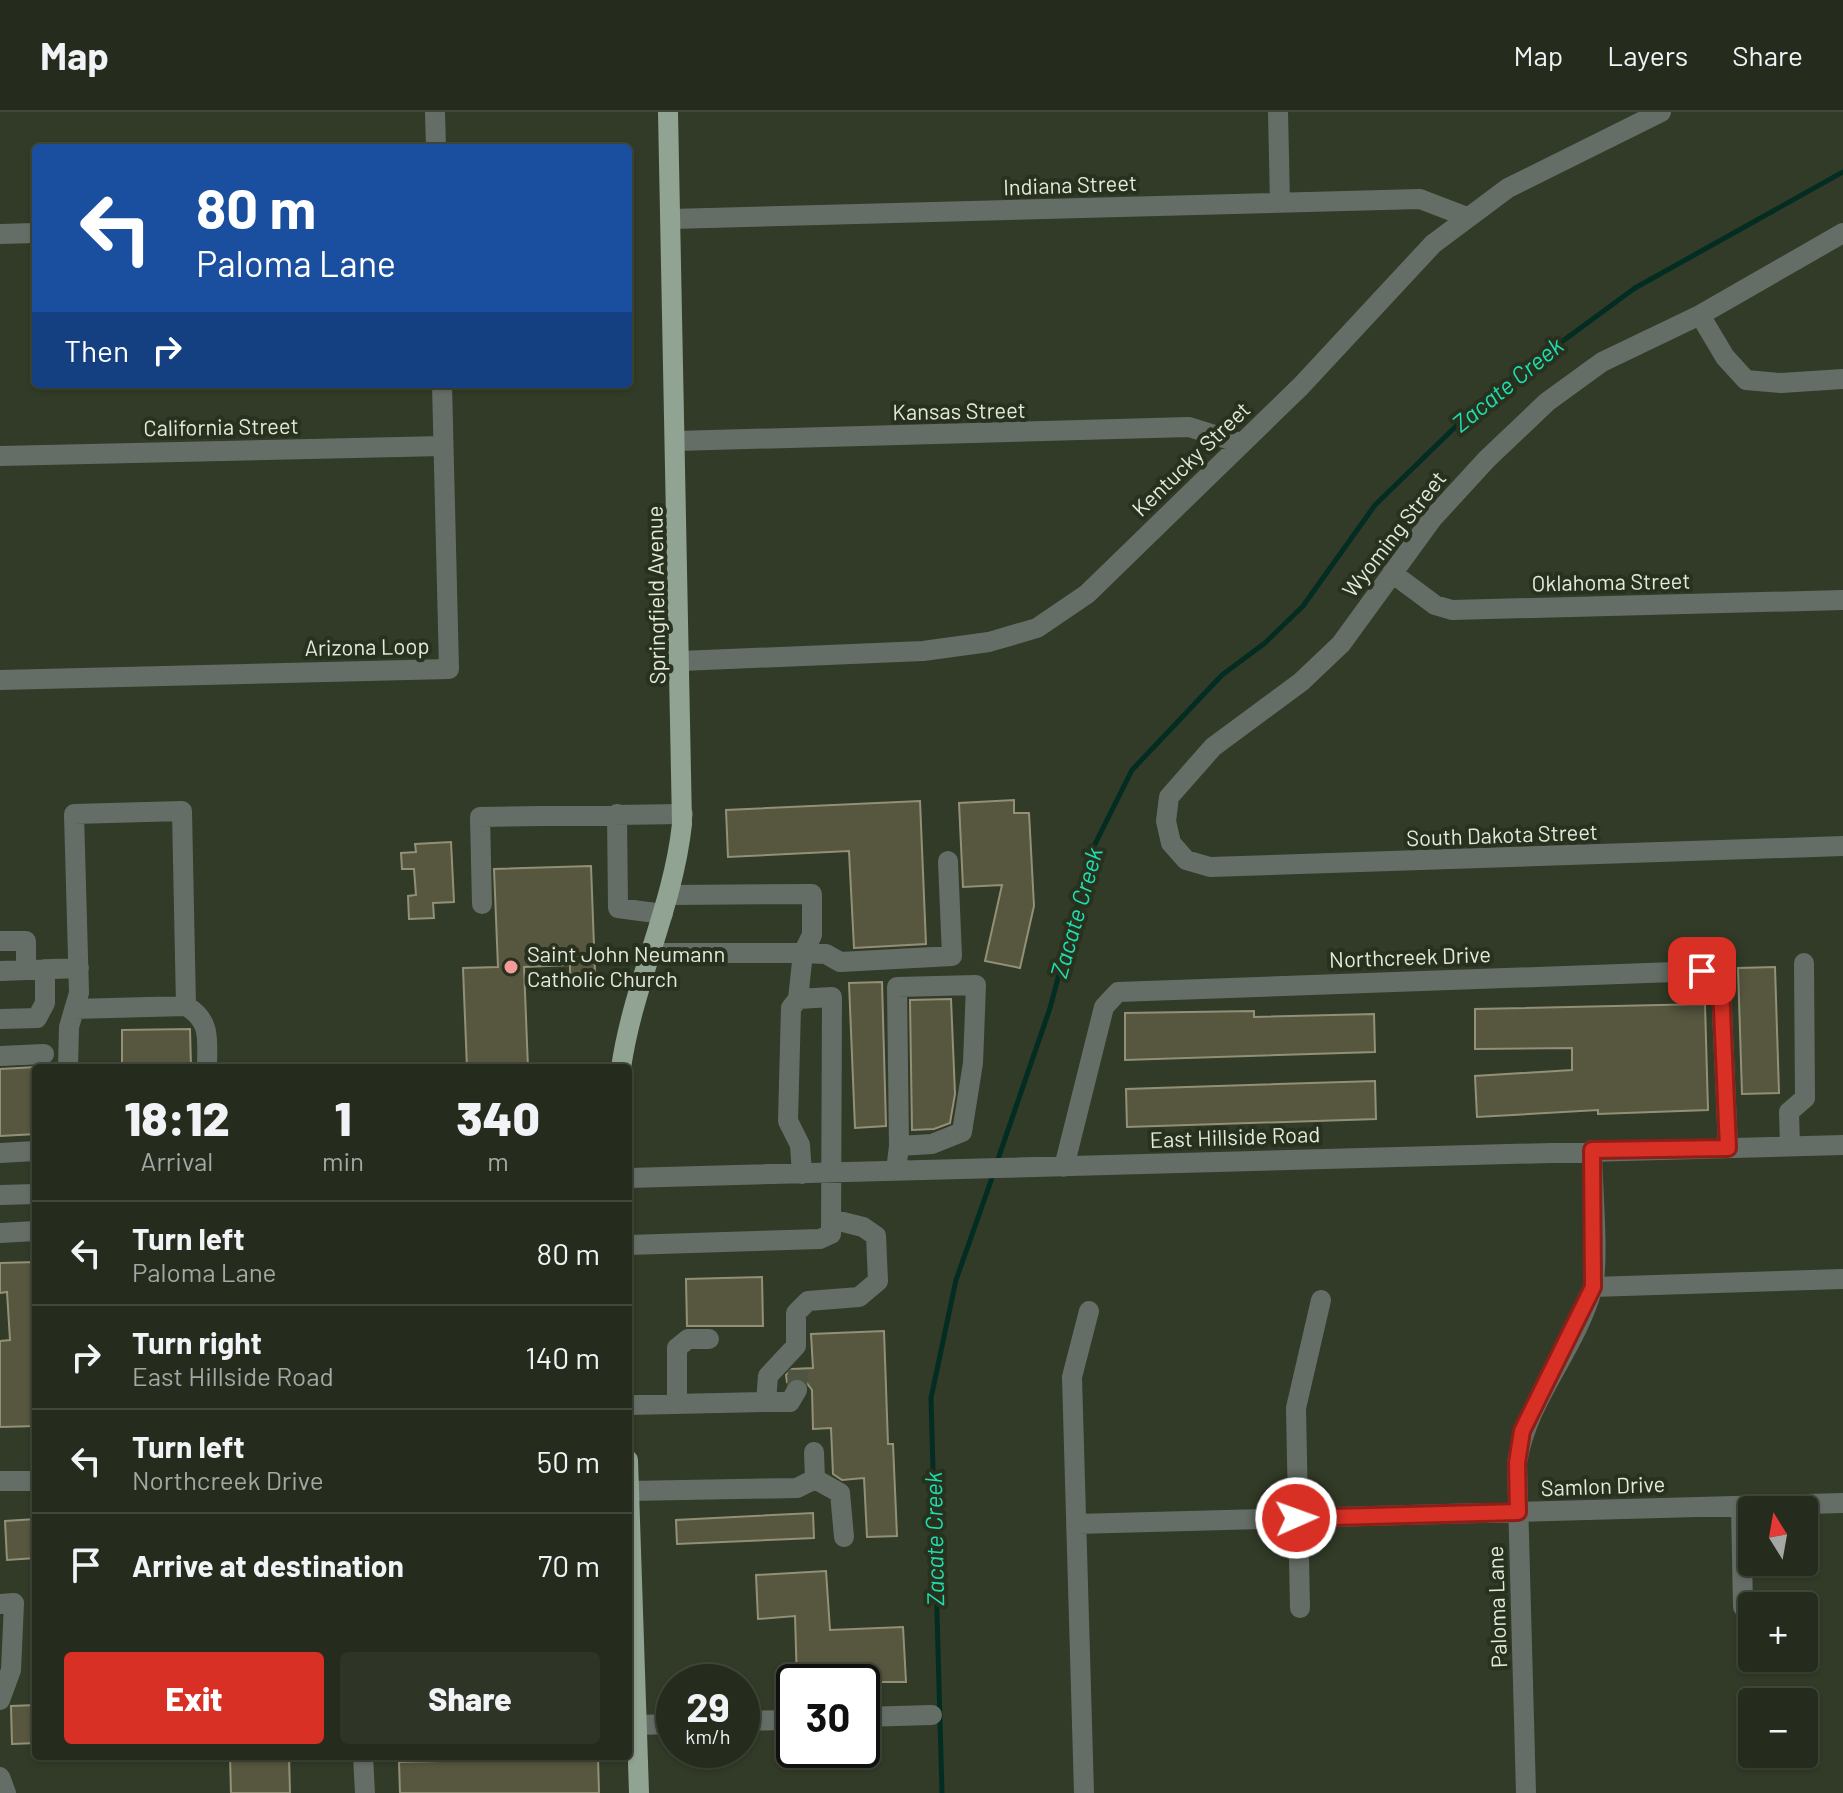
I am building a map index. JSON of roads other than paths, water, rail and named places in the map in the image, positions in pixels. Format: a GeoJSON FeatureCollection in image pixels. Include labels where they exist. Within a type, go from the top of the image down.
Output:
{"type":"FeatureCollection","features":[{"type":"Feature","properties":{"kind":"main road","name":"Springfield Avenue"},"geometry":{"type":"LineString","coordinates":[[622,1064],[633,1008],[679,856],[683,814],[668,112]]}},
{"type":"Feature","properties":{"kind":"main road"},"geometry":{"type":"LineString","coordinates":[[632,1638],[639,1793]]}},
{"type":"Feature","properties":{"kind":"street"},"geometry":{"type":"LineString","coordinates":[[435,112],[436,144]]}},
{"type":"Feature","properties":{"kind":"street"},"geometry":{"type":"LineString","coordinates":[[1278,112],[1280,203]]}},
{"type":"Feature","properties":{"kind":"street","name":"Kentucky Street"},"geometry":{"type":"LineString","coordinates":[[681,661],[923,651],[989,642],[1037,628],[1087,594],[1301,386],[1433,244],[1508,188],[1661,112]]}},
{"type":"Feature","properties":{"kind":"street","name":"Indiana Street"},"geometry":{"type":"LineString","coordinates":[[671,219],[1420,199],[1467,217]]}},
{"type":"Feature","properties":{"kind":"street"},"geometry":{"type":"LineString","coordinates":[[0,234],[32,233]]}},
{"type":"Feature","properties":{"kind":"street","name":"Wyoming Street"},"geometry":{"type":"LineString","coordinates":[[1171,843],[1166,821],[1169,797],[1213,747],[1301,682],[1341,644],[1432,519],[1547,402],[1602,362],[1700,315],[1843,233]]}},
{"type":"Feature","properties":{"kind":"street"},"geometry":{"type":"LineString","coordinates":[[1700,315],[1725,357],[1746,380],[1781,383],[1843,379]]}},
{"type":"Feature","properties":{"kind":"street","name":"Arizona Loop"},"geometry":{"type":"LineString","coordinates":[[0,680],[449,669],[442,388]]}},
{"type":"Feature","properties":{"kind":"street","name":"Kansas Street"},"geometry":{"type":"LineString","coordinates":[[676,441],[1189,427],[1240,443]]}},
{"type":"Feature","properties":{"kind":"street","name":"California Street"},"geometry":{"type":"LineString","coordinates":[[0,456],[443,446]]}},
{"type":"Feature","properties":{"kind":"street","name":"Oklahoma Street"},"geometry":{"type":"LineString","coordinates":[[1392,573],[1426,600],[1452,610],[1843,600]]}},
{"type":"Feature","properties":{"kind":"street"},"geometry":{"type":"LineString","coordinates":[[68,1064],[74,1009],[79,993],[74,814],[182,811],[186,1006]]}},
{"type":"Feature","properties":{"kind":"street"},"geometry":{"type":"LineString","coordinates":[[617,814],[618,908],[812,894],[812,935],[803,953],[798,999],[791,1008],[788,1121],[800,1145],[802,1174]]}},
{"type":"Feature","properties":{"kind":"street"},"geometry":{"type":"LineString","coordinates":[[482,904],[480,817],[683,814]]}},
{"type":"Feature","properties":{"kind":"street","name":"South Dakota Street"},"geometry":{"type":"LineString","coordinates":[[1171,843],[1186,860],[1198,864],[1256,867],[1843,846]]}},
{"type":"Feature","properties":{"kind":"street"},"geometry":{"type":"LineString","coordinates":[[651,953],[826,954],[840,962],[952,956],[948,861]]}},
{"type":"Feature","properties":{"kind":"street"},"geometry":{"type":"LineString","coordinates":[[0,941],[26,941],[45,1003],[37,1018],[0,1019]]}},
{"type":"Feature","properties":{"kind":"street"},"geometry":{"type":"LineString","coordinates":[[1790,1146],[1789,1112],[1805,1098],[1804,963]]}},
{"type":"Feature","properties":{"kind":"street"},"geometry":{"type":"LineString","coordinates":[[0,971],[79,968]]}},
{"type":"Feature","properties":{"kind":"street","name":"Northcreek Drive"},"geometry":{"type":"LineString","coordinates":[[1064,1167],[1104,1007],[1118,992],[1702,971],[1713,976],[1721,987],[1728,1148]]}},
{"type":"Feature","properties":{"kind":"street"},"geometry":{"type":"LineString","coordinates":[[896,1171],[899,1146],[897,987],[976,985],[973,1063],[962,1132],[932,1144],[899,1146]]}},
{"type":"Feature","properties":{"kind":"street"},"geometry":{"type":"LineString","coordinates":[[632,1245],[820,1239],[831,1234],[832,997],[798,999]]}},
{"type":"Feature","properties":{"kind":"street"},"geometry":{"type":"LineString","coordinates":[[74,1009],[186,1006],[199,1013],[207,1024],[207,1064]]}},
{"type":"Feature","properties":{"kind":"street"},"geometry":{"type":"LineString","coordinates":[[0,1056],[44,1054]]}},
{"type":"Feature","properties":{"kind":"street","name":"East Hillside Road"},"geometry":{"type":"LineString","coordinates":[[632,1178],[1843,1145]]}},
{"type":"Feature","properties":{"kind":"street","name":"Paloma Lane"},"geometry":{"type":"LineString","coordinates":[[1526,1793],[1517,1463],[1522,1431],[1593,1287],[1592,1150]]}},
{"type":"Feature","properties":{"kind":"street"},"geometry":{"type":"LineString","coordinates":[[0,1153],[32,1151]]}},
{"type":"Feature","properties":{"kind":"street"},"geometry":{"type":"LineString","coordinates":[[0,1195],[32,1194]]}},
{"type":"Feature","properties":{"kind":"street"},"geometry":{"type":"LineString","coordinates":[[798,1369],[796,1313],[808,1301],[859,1297],[878,1281],[876,1236],[863,1227],[831,1219]]}},
{"type":"Feature","properties":{"kind":"street"},"geometry":{"type":"LineString","coordinates":[[0,1233],[32,1231]]}},
{"type":"Feature","properties":{"kind":"street"},"geometry":{"type":"LineString","coordinates":[[1593,1287],[1843,1279]]}},
{"type":"Feature","properties":{"kind":"street"},"geometry":{"type":"LineString","coordinates":[[1300,1608],[1296,1408],[1321,1300]]}},
{"type":"Feature","properties":{"kind":"street"},"geometry":{"type":"LineString","coordinates":[[1084,1793],[1072,1377],[1075,1354],[1089,1311]]}},
{"type":"Feature","properties":{"kind":"street"},"geometry":{"type":"LineString","coordinates":[[677,1404],[677,1348],[688,1339],[709,1339]]}},
{"type":"Feature","properties":{"kind":"street"},"geometry":{"type":"LineString","coordinates":[[766,1402],[768,1376],[796,1346]]}},
{"type":"Feature","properties":{"kind":"street"},"geometry":{"type":"LineString","coordinates":[[632,1405],[790,1402],[797,1390]]}},
{"type":"Feature","properties":{"kind":"street"},"geometry":{"type":"LineString","coordinates":[[814,1452],[815,1479]]}},
{"type":"Feature","properties":{"kind":"street"},"geometry":{"type":"LineString","coordinates":[[632,1491],[797,1488],[815,1479]]}},
{"type":"Feature","properties":{"kind":"street"},"geometry":{"type":"LineString","coordinates":[[815,1479],[840,1493],[844,1537]]}},
{"type":"Feature","properties":{"kind":"street"},"geometry":{"type":"LineString","coordinates":[[0,1481],[32,1481]]}},
{"type":"Feature","properties":{"kind":"street","name":"Samlon Drive"},"geometry":{"type":"LineString","coordinates":[[1818,1504],[1843,1503]]}},
{"type":"Feature","properties":{"kind":"street","name":"Samlon Drive"},"geometry":{"type":"LineString","coordinates":[[1076,1524],[1738,1506]]}},
{"type":"Feature","properties":{"kind":"street"},"geometry":{"type":"LineString","coordinates":[[0,1604],[14,1603],[11,1670],[0,1700]]}},
{"type":"Feature","properties":{"kind":"street"},"geometry":{"type":"LineString","coordinates":[[880,1716],[932,1715]]}},
{"type":"Feature","properties":{"kind":"street"},"geometry":{"type":"LineString","coordinates":[[636,1725],[656,1724]]}},
{"type":"Feature","properties":{"kind":"street"},"geometry":{"type":"LineString","coordinates":[[363,1760],[365,1793]]}},
{"type":"Feature","properties":{"kind":"street"},"geometry":{"type":"LineString","coordinates":[[0,1777],[6,1793]]}},
{"type":"Feature","properties":{"kind":"waterway","name":"Zacate Creek"},"geometry":{"type":"LineString","coordinates":[[997,1162],[1050,1008],[1093,848],[1132,770],[1222,675],[1265,643],[1303,606],[1375,505],[1485,398],[1635,288],[1843,172]]}},
{"type":"Feature","properties":{"kind":"waterway","name":"Zacate Creek"},"geometry":{"type":"LineString","coordinates":[[942,1793],[931,1398],[956,1280],[993,1175]]}},
{"type":"Feature","properties":{"kind":"tunnel"},"geometry":{"type":"LineString","coordinates":[[797,1390],[798,1369]]}},
{"type":"Feature","properties":{"kind":"place","name":"Saint John Neumann Catholic Church"},"geometry":{"type":"Point","coordinates":[511,967]}}]}
